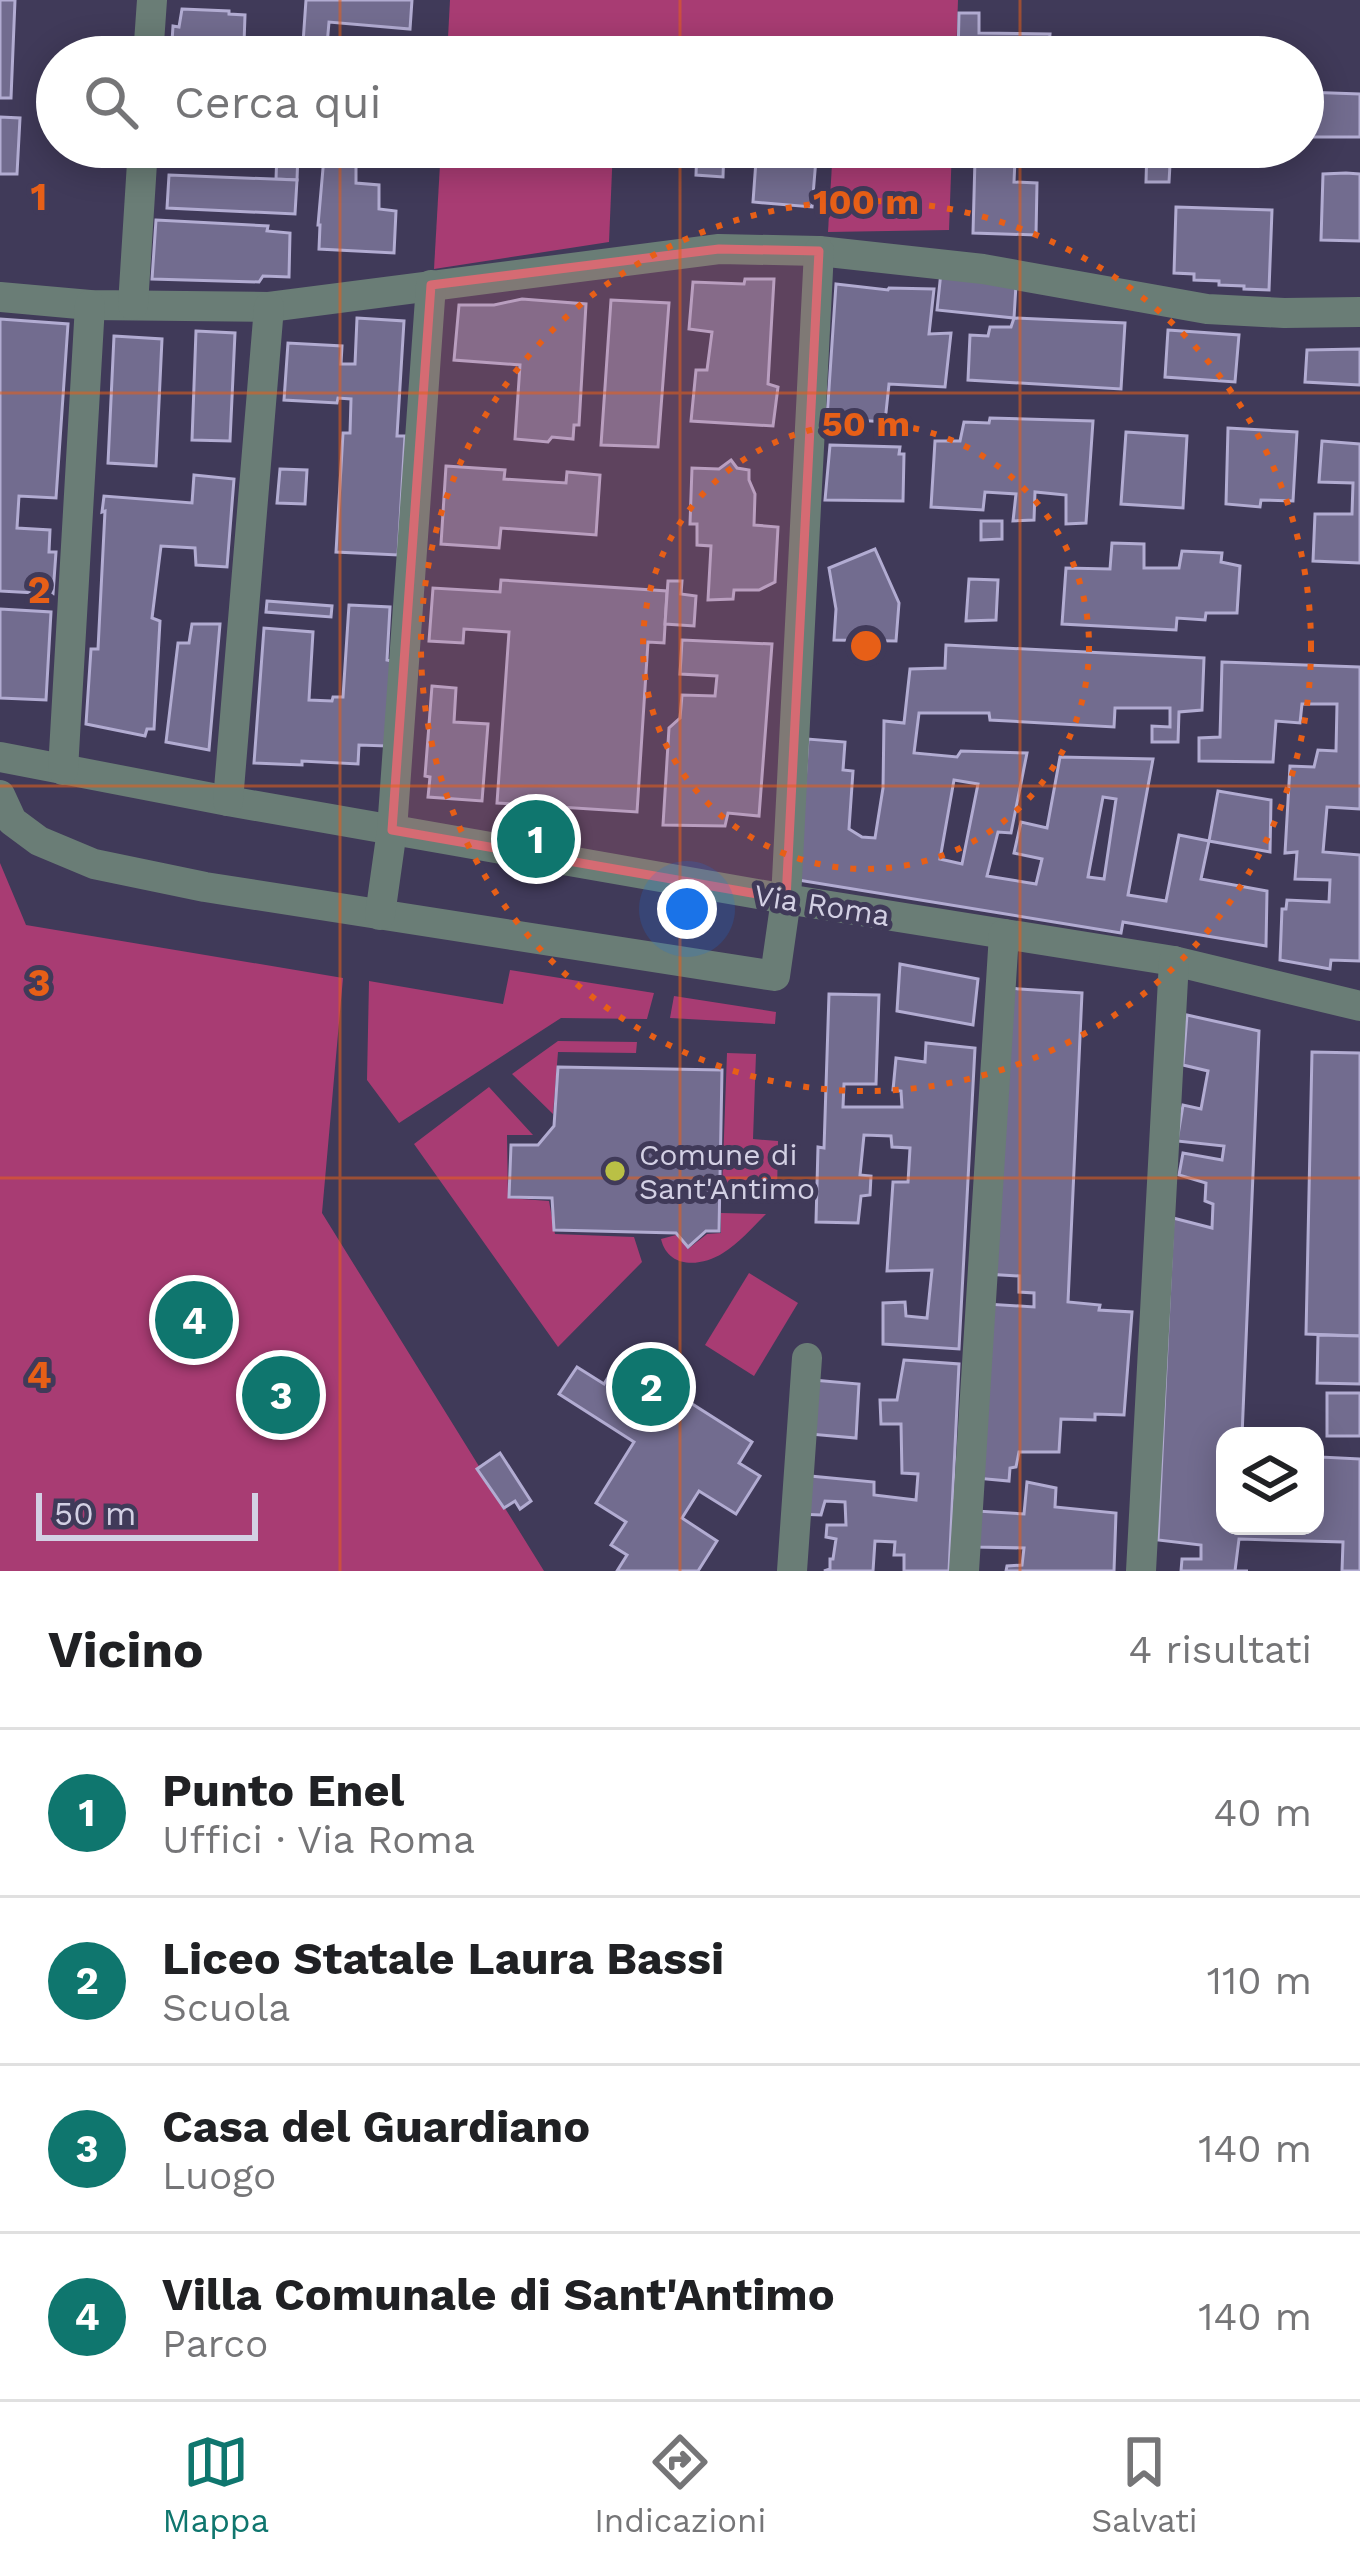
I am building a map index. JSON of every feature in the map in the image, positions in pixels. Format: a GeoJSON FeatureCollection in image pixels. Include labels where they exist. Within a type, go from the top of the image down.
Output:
{"type":"FeatureCollection","features":[{"type":"Feature","properties":{"kind":"street"},"geometry":{"type":"LineString","coordinates":[[149,36],[152,0]]}},
{"type":"Feature","properties":{"kind":"street"},"geometry":{"type":"LineString","coordinates":[[134,305],[142,168]]}},
{"type":"Feature","properties":{"kind":"street"},"geometry":{"type":"LineString","coordinates":[[0,297],[90,305],[269,307],[719,248],[819,251],[983,268],[1207,309],[1360,312]]}},
{"type":"Feature","properties":{"kind":"street"},"geometry":{"type":"LineString","coordinates":[[0,795],[11,821],[39,842],[94,864],[205,887],[775,976],[786,899],[819,251]]}},
{"type":"Feature","properties":{"kind":"street"},"geometry":{"type":"LineString","coordinates":[[380,915],[392,830],[431,285]]}},
{"type":"Feature","properties":{"kind":"street"},"geometry":{"type":"LineString","coordinates":[[63,770],[90,305]]}},
{"type":"Feature","properties":{"kind":"street"},"geometry":{"type":"LineString","coordinates":[[228,802],[269,307]]}},
{"type":"Feature","properties":{"kind":"street","name":"Via Roma"},"geometry":{"type":"LineString","coordinates":[[0,757],[228,802],[786,899],[1174,961],[1360,1006]]}},
{"type":"Feature","properties":{"kind":"street"},"geometry":{"type":"LineString","coordinates":[[964,1571],[1004,934]]}},
{"type":"Feature","properties":{"kind":"street"},"geometry":{"type":"LineString","coordinates":[[1141,1571],[1174,961]]}},
{"type":"Feature","properties":{"kind":"street"},"geometry":{"type":"LineString","coordinates":[[792,1571],[807,1358]]}},
{"type":"Feature","properties":{"kind":"highlighted area"},"geometry":{"type":"Polygon","coordinates":[[[719,249],[819,251],[786,899],[392,830],[431,285],[719,249]]]}},
{"type":"Feature","properties":{"kind":"shaded area"},"geometry":{"type":"Polygon","coordinates":[[[450,0],[958,0],[957,36],[448,36],[450,0]]]}},
{"type":"Feature","properties":{"kind":"shaded area"},"geometry":{"type":"Polygon","coordinates":[[[440,168],[612,168],[609,242],[434,269],[440,168]]]}},
{"type":"Feature","properties":{"kind":"shaded area"},"geometry":{"type":"Polygon","coordinates":[[[832,168],[951,168],[949,230],[828,232],[832,168]]]}},
{"type":"Feature","properties":{"kind":"shaded area"},"geometry":{"type":"Polygon","coordinates":[[[0,863],[26,925],[343,978],[322,1213],[544,1571],[0,1571],[0,863]]]}},
{"type":"Feature","properties":{"kind":"shaded area"},"geometry":{"type":"Polygon","coordinates":[[[510,970],[654,993],[647,1019],[561,1018],[399,1123],[367,1080],[369,981],[503,1004],[510,970]]]}},
{"type":"Feature","properties":{"kind":"shaded area"},"geometry":{"type":"Polygon","coordinates":[[[674,996],[776,1012],[775,1024],[670,1018],[674,996]]]}},
{"type":"Feature","properties":{"kind":"shaded area"},"geometry":{"type":"Polygon","coordinates":[[[558,1041],[637,1042],[636,1053],[558,1052],[553,1114],[512,1074],[558,1041]]]}},
{"type":"Feature","properties":{"kind":"shaded area"},"geometry":{"type":"Polygon","coordinates":[[[727,1053],[756,1054],[753,1139],[778,1141],[777,1193],[722,1190],[727,1053]]]}},
{"type":"Feature","properties":{"kind":"shaded area"},"geometry":{"type":"Polygon","coordinates":[[[489,1087],[533,1135],[507,1135],[508,1198],[549,1201],[555,1234],[634,1237],[642,1262],[558,1347],[414,1144],[489,1087]]]}},
{"type":"Feature","properties":{"kind":"shaded area"},"geometry":{"type":"Polygon","coordinates":[[[721,1213],[766,1214],[714,1258],[686,1262],[665,1249],[661,1239],[676,1235],[688,1249],[707,1234],[721,1233],[721,1213]]]}},
{"type":"Feature","properties":{"kind":"shaded area"},"geometry":{"type":"Polygon","coordinates":[[[749,1273],[798,1303],[754,1376],[705,1345],[749,1273]]]}},
{"type":"Feature","properties":{"kind":"building"},"geometry":{"type":"Polygon","coordinates":[[[0,0],[15,0],[11,98],[0,98],[0,0]]]}},
{"type":"Feature","properties":{"kind":"building"},"geometry":{"type":"Polygon","coordinates":[[[306,0],[412,0],[410,29],[329,22],[328,36],[303,36],[306,0]]]}},
{"type":"Feature","properties":{"kind":"building"},"geometry":{"type":"Polygon","coordinates":[[[182,9],[245,15],[244,36],[172,36],[173,26],[179,27],[182,9]]]}},
{"type":"Feature","properties":{"kind":"building"},"geometry":{"type":"Polygon","coordinates":[[[959,13],[979,13],[979,33],[1050,34],[1050,36],[958,36],[959,13]]]}},
{"type":"Feature","properties":{"kind":"building"},"geometry":{"type":"Polygon","coordinates":[[[1324,93],[1360,94],[1360,137],[1324,137],[1324,93]]]}},
{"type":"Feature","properties":{"kind":"building"},"geometry":{"type":"Polygon","coordinates":[[[0,117],[20,118],[17,174],[0,174],[0,117]]]}},
{"type":"Feature","properties":{"kind":"building"},"geometry":{"type":"Polygon","coordinates":[[[276,168],[297,168],[297,180],[276,179],[276,168]]]}},
{"type":"Feature","properties":{"kind":"building"},"geometry":{"type":"Polygon","coordinates":[[[323,168],[356,168],[356,183],[379,185],[379,209],[396,211],[394,253],[319,249],[323,168]]]}},
{"type":"Feature","properties":{"kind":"building"},"geometry":{"type":"Polygon","coordinates":[[[696,168],[723,168],[723,177],[696,175],[696,168]]]}},
{"type":"Feature","properties":{"kind":"building"},"geometry":{"type":"Polygon","coordinates":[[[755,168],[815,168],[812,207],[753,202],[755,168]]]}},
{"type":"Feature","properties":{"kind":"building"},"geometry":{"type":"Polygon","coordinates":[[[975,168],[1015,168],[1014,182],[1037,183],[1036,235],[973,233],[975,168]]]}},
{"type":"Feature","properties":{"kind":"building"},"geometry":{"type":"Polygon","coordinates":[[[1146,168],[1170,168],[1169,182],[1146,182],[1146,168]]]}},
{"type":"Feature","properties":{"kind":"building"},"geometry":{"type":"Polygon","coordinates":[[[1323,174],[1360,174],[1360,241],[1321,240],[1323,174]]]}},
{"type":"Feature","properties":{"kind":"building"},"geometry":{"type":"Polygon","coordinates":[[[169,175],[297,180],[295,214],[167,208],[169,175]]]}},
{"type":"Feature","properties":{"kind":"building"},"geometry":{"type":"Polygon","coordinates":[[[1176,207],[1272,210],[1269,290],[1219,285],[1219,281],[1194,280],[1194,274],[1174,273],[1176,207]]]}},
{"type":"Feature","properties":{"kind":"building"},"geometry":{"type":"Polygon","coordinates":[[[156,220],[268,226],[267,231],[290,233],[289,277],[263,276],[259,282],[152,279],[156,220]]]}},
{"type":"Feature","properties":{"kind":"building"},"geometry":{"type":"Polygon","coordinates":[[[941,272],[1016,285],[1014,318],[937,310],[941,272]]]}},
{"type":"Feature","properties":{"kind":"building"},"geometry":{"type":"Polygon","coordinates":[[[745,279],[774,279],[768,384],[778,387],[773,426],[691,421],[696,370],[707,370],[712,332],[689,329],[693,282],[744,284],[745,279]]]}},
{"type":"Feature","properties":{"kind":"building"},"geometry":{"type":"Polygon","coordinates":[[[836,284],[934,289],[929,334],[951,333],[945,387],[889,384],[885,422],[827,418],[836,284]]]}},
{"type":"Feature","properties":{"kind":"building"},"geometry":{"type":"Polygon","coordinates":[[[522,299],[586,304],[579,425],[574,425],[573,439],[515,439],[520,365],[454,360],[459,305],[522,299]]]}},
{"type":"Feature","properties":{"kind":"building"},"geometry":{"type":"Polygon","coordinates":[[[611,300],[669,303],[658,447],[601,445],[611,300]]]}},
{"type":"Feature","properties":{"kind":"building"},"geometry":{"type":"Polygon","coordinates":[[[357,318],[404,321],[397,436],[405,436],[398,555],[336,552],[343,433],[350,433],[351,399],[338,398],[337,403],[284,400],[288,343],[342,346],[341,364],[355,364],[357,318]]]}},
{"type":"Feature","properties":{"kind":"building"},"geometry":{"type":"Polygon","coordinates":[[[1014,318],[1125,323],[1121,389],[968,380],[970,335],[988,336],[990,327],[1011,327],[1014,318]]]}},
{"type":"Feature","properties":{"kind":"building"},"geometry":{"type":"Polygon","coordinates":[[[0,319],[68,324],[56,498],[19,496],[17,528],[50,530],[49,552],[56,552],[53,594],[0,591],[0,319]]]}},
{"type":"Feature","properties":{"kind":"building"},"geometry":{"type":"Polygon","coordinates":[[[1168,330],[1239,335],[1235,382],[1165,377],[1168,330]]]}},
{"type":"Feature","properties":{"kind":"building"},"geometry":{"type":"Polygon","coordinates":[[[196,331],[235,333],[230,441],[192,440],[196,331]]]}},
{"type":"Feature","properties":{"kind":"building"},"geometry":{"type":"Polygon","coordinates":[[[114,336],[162,339],[156,466],[108,463],[114,336]]]}},
{"type":"Feature","properties":{"kind":"building"},"geometry":{"type":"Polygon","coordinates":[[[1360,349],[1360,385],[1305,382],[1307,350],[1360,349]]]}},
{"type":"Feature","properties":{"kind":"building"},"geometry":{"type":"Polygon","coordinates":[[[990,418],[1093,421],[1086,523],[1066,524],[1066,495],[1035,492],[1034,520],[1013,521],[1016,494],[985,492],[983,510],[931,507],[935,441],[960,441],[964,422],[989,423],[990,418]]]}},
{"type":"Feature","properties":{"kind":"building"},"geometry":{"type":"Polygon","coordinates":[[[1228,428],[1297,432],[1293,501],[1261,500],[1260,507],[1226,504],[1228,428]]]}},
{"type":"Feature","properties":{"kind":"building"},"geometry":{"type":"Polygon","coordinates":[[[1126,432],[1187,436],[1183,508],[1121,504],[1126,432]]]}},
{"type":"Feature","properties":{"kind":"building"},"geometry":{"type":"Polygon","coordinates":[[[1322,441],[1360,444],[1360,563],[1313,561],[1315,514],[1352,514],[1353,483],[1319,482],[1322,441]]]}},
{"type":"Feature","properties":{"kind":"building"},"geometry":{"type":"Polygon","coordinates":[[[830,445],[900,447],[899,454],[904,454],[903,501],[825,500],[830,445]]]}},
{"type":"Feature","properties":{"kind":"building"},"geometry":{"type":"Polygon","coordinates":[[[731,460],[737,468],[749,470],[755,494],[754,525],[778,527],[775,582],[759,590],[734,590],[733,599],[708,600],[711,546],[697,545],[697,524],[690,524],[692,468],[719,469],[731,460]]]}},
{"type":"Feature","properties":{"kind":"building"},"geometry":{"type":"Polygon","coordinates":[[[446,466],[505,470],[504,479],[566,483],[567,472],[600,475],[596,535],[501,528],[499,548],[441,544],[446,466]]]}},
{"type":"Feature","properties":{"kind":"building"},"geometry":{"type":"Polygon","coordinates":[[[280,469],[307,470],[305,504],[277,503],[280,469]]]}},
{"type":"Feature","properties":{"kind":"building"},"geometry":{"type":"Polygon","coordinates":[[[194,475],[234,479],[227,567],[196,565],[195,548],[161,546],[152,618],[160,621],[154,729],[147,729],[145,736],[86,724],[91,649],[98,649],[104,496],[192,503],[194,475]]]}},
{"type":"Feature","properties":{"kind":"building"},"geometry":{"type":"Polygon","coordinates":[[[981,521],[1002,521],[1002,539],[981,540],[981,521]]]}},
{"type":"Feature","properties":{"kind":"building"},"geometry":{"type":"Polygon","coordinates":[[[1112,543],[1144,544],[1144,568],[1179,568],[1182,551],[1222,553],[1221,562],[1240,566],[1237,613],[1206,613],[1205,620],[1177,618],[1176,630],[1062,624],[1066,568],[1110,569],[1112,543]]]}},
{"type":"Feature","properties":{"kind":"building"},"geometry":{"type":"Polygon","coordinates":[[[875,549],[899,603],[896,641],[834,640],[836,609],[829,568],[875,549]]]}},
{"type":"Feature","properties":{"kind":"building"},"geometry":{"type":"Polygon","coordinates":[[[969,579],[998,580],[996,620],[966,621],[969,579]]]}},
{"type":"Feature","properties":{"kind":"building"},"geometry":{"type":"Polygon","coordinates":[[[501,580],[667,591],[664,643],[648,642],[637,812],[497,803],[509,632],[464,629],[463,643],[429,641],[433,588],[500,592],[501,580]]]}},
{"type":"Feature","properties":{"kind":"building"},"geometry":{"type":"Polygon","coordinates":[[[668,581],[682,581],[681,594],[696,596],[694,626],[665,624],[668,581]]]}},
{"type":"Feature","properties":{"kind":"building"},"geometry":{"type":"Polygon","coordinates":[[[267,601],[332,606],[331,617],[266,612],[267,601]]]}},
{"type":"Feature","properties":{"kind":"building"},"geometry":{"type":"Polygon","coordinates":[[[349,605],[390,607],[387,746],[359,745],[358,764],[254,763],[264,628],[313,632],[309,700],[332,701],[343,697],[349,605]]]}},
{"type":"Feature","properties":{"kind":"building"},"geometry":{"type":"Polygon","coordinates":[[[0,609],[51,612],[46,700],[0,698],[0,609]]]}},
{"type":"Feature","properties":{"kind":"building"},"geometry":{"type":"Polygon","coordinates":[[[192,624],[220,624],[209,750],[166,742],[178,643],[189,643],[192,624]]]}},
{"type":"Feature","properties":{"kind":"building"},"geometry":{"type":"Polygon","coordinates":[[[682,640],[772,644],[759,816],[728,813],[725,826],[663,825],[669,728],[680,718],[682,695],[715,696],[717,676],[680,674],[682,640]]]}},
{"type":"Feature","properties":{"kind":"building"},"geometry":{"type":"Polygon","coordinates":[[[946,645],[1204,658],[1202,710],[1179,712],[1178,742],[1152,742],[1152,726],[1170,727],[1170,708],[1115,708],[1114,727],[990,720],[989,713],[919,713],[914,753],[957,757],[961,751],[1027,753],[1011,833],[998,832],[987,876],[1036,884],[1042,859],[1014,853],[1021,822],[1047,828],[1060,757],[1153,759],[1128,895],[1166,901],[1179,835],[1209,841],[1201,879],[1267,891],[1266,946],[1123,922],[1121,933],[798,880],[808,739],[845,742],[843,770],[853,771],[849,829],[875,838],[883,788],[884,721],[904,723],[910,669],[945,668],[946,645]],[[954,780],[940,859],[962,864],[978,784],[954,780]],[[1103,797],[1088,877],[1104,879],[1116,799],[1103,797]]]}},
{"type":"Feature","properties":{"kind":"building"},"geometry":{"type":"Polygon","coordinates":[[[1222,662],[1360,667],[1360,809],[1327,807],[1323,852],[1360,855],[1360,961],[1331,960],[1330,969],[1280,960],[1282,909],[1287,900],[1329,902],[1330,880],[1295,879],[1297,852],[1285,853],[1290,766],[1314,767],[1318,750],[1336,751],[1337,704],[1302,704],[1300,723],[1276,721],[1273,762],[1199,761],[1199,738],[1220,737],[1222,662]]]}},
{"type":"Feature","properties":{"kind":"building"},"geometry":{"type":"Polygon","coordinates":[[[432,686],[456,688],[454,722],[488,724],[482,801],[428,797],[430,777],[425,776],[432,686]]]}},
{"type":"Feature","properties":{"kind":"building"},"geometry":{"type":"Polygon","coordinates":[[[1218,791],[1271,800],[1270,852],[1209,841],[1218,791]]]}},
{"type":"Feature","properties":{"kind":"building"},"geometry":{"type":"Polygon","coordinates":[[[900,964],[978,979],[973,1025],[897,1011],[900,964]]]}},
{"type":"Feature","properties":{"kind":"building"},"geometry":{"type":"Polygon","coordinates":[[[1006,988],[1082,993],[1068,1302],[1132,1312],[1124,1415],[1061,1419],[1059,1452],[1019,1452],[1009,1481],[975,1478],[987,1304],[1034,1307],[1034,1293],[1019,1292],[1019,1276],[985,1274],[1006,988]]]}},
{"type":"Feature","properties":{"kind":"building"},"geometry":{"type":"Polygon","coordinates":[[[829,994],[879,995],[876,1084],[844,1084],[843,1107],[902,1107],[901,1091],[893,1090],[896,1058],[925,1062],[926,1043],[975,1048],[959,1349],[883,1344],[883,1303],[905,1302],[906,1316],[927,1318],[932,1270],[887,1271],[893,1182],[908,1182],[910,1148],[892,1147],[891,1136],[864,1135],[860,1175],[871,1176],[870,1195],[861,1196],[858,1223],[816,1222],[818,1147],[824,1148],[829,994]]]}},
{"type":"Feature","properties":{"kind":"building"},"geometry":{"type":"Polygon","coordinates":[[[1187,1015],[1259,1031],[1242,1427],[1216,1427],[1216,1535],[1324,1535],[1324,1457],[1360,1459],[1360,1571],[1342,1571],[1343,1542],[1239,1539],[1235,1571],[1181,1571],[1182,1559],[1201,1559],[1201,1545],[1158,1540],[1173,1218],[1212,1228],[1213,1204],[1205,1201],[1206,1183],[1179,1175],[1183,1153],[1222,1160],[1224,1146],[1177,1141],[1183,1105],[1201,1109],[1208,1071],[1183,1065],[1187,1015]]]}},
{"type":"Feature","properties":{"kind":"building"},"geometry":{"type":"Polygon","coordinates":[[[1312,1052],[1360,1053],[1360,1336],[1306,1334],[1312,1052]]]}},
{"type":"Feature","properties":{"kind":"building","name":"Comune di Sant'Antimo"},"geometry":{"type":"Polygon","coordinates":[[[558,1067],[722,1070],[719,1231],[706,1231],[688,1247],[676,1233],[554,1230],[552,1198],[509,1197],[511,1145],[538,1145],[554,1126],[558,1067]]]}},
{"type":"Feature","properties":{"kind":"building"},"geometry":{"type":"Polygon","coordinates":[[[1318,1335],[1360,1336],[1360,1384],[1317,1383],[1318,1335]]]}},
{"type":"Feature","properties":{"kind":"building"},"geometry":{"type":"Polygon","coordinates":[[[620,1358],[752,1442],[739,1463],[760,1476],[736,1514],[699,1491],[682,1518],[717,1541],[698,1571],[617,1571],[627,1555],[611,1545],[626,1522],[596,1503],[634,1442],[559,1394],[577,1367],[604,1384],[620,1358]]]}},
{"type":"Feature","properties":{"kind":"building"},"geometry":{"type":"Polygon","coordinates":[[[904,1360],[959,1364],[949,1571],[904,1571],[904,1555],[894,1555],[895,1542],[875,1541],[873,1571],[824,1571],[830,1569],[836,1539],[826,1537],[827,1525],[846,1525],[845,1502],[825,1501],[821,1515],[798,1514],[799,1475],[874,1482],[874,1495],[916,1500],[918,1474],[902,1473],[901,1424],[881,1424],[880,1400],[897,1400],[904,1360]]]}},
{"type":"Feature","properties":{"kind":"building"},"geometry":{"type":"Polygon","coordinates":[[[280,1377],[299,1398],[282,1414],[263,1393],[280,1377]]]}},
{"type":"Feature","properties":{"kind":"building"},"geometry":{"type":"Polygon","coordinates":[[[813,1380],[859,1384],[856,1438],[809,1434],[813,1380]]]}},
{"type":"Feature","properties":{"kind":"building"},"geometry":{"type":"Polygon","coordinates":[[[1327,1393],[1360,1393],[1360,1436],[1327,1436],[1327,1393]]]}},
{"type":"Feature","properties":{"kind":"building"},"geometry":{"type":"Polygon","coordinates":[[[500,1453],[531,1501],[520,1509],[515,1501],[504,1508],[477,1469],[500,1453]]]}},
{"type":"Feature","properties":{"kind":"building"},"geometry":{"type":"Polygon","coordinates":[[[1027,1482],[1056,1488],[1055,1507],[1116,1513],[1114,1571],[1006,1571],[1007,1566],[1022,1565],[1024,1548],[976,1547],[977,1511],[1024,1514],[1027,1482]]]}},
{"type":"Feature","properties":{"kind":"place","name":"Punto Enel"},"geometry":{"type":"Point","coordinates":[536,839]}},
{"type":"Feature","properties":{"kind":"place","name":"Comune di Sant'Antimo"},"geometry":{"type":"Point","coordinates":[615,1171]}},
{"type":"Feature","properties":{"kind":"place","name":"Villa Comunale di Sant'Antimo"},"geometry":{"type":"Point","coordinates":[194,1320]}},
{"type":"Feature","properties":{"kind":"place","name":"Liceo Statale Laura Bassi"},"geometry":{"type":"Point","coordinates":[651,1387]}},
{"type":"Feature","properties":{"kind":"place","name":"Casa del Guardiano"},"geometry":{"type":"Point","coordinates":[281,1395]}}]}
